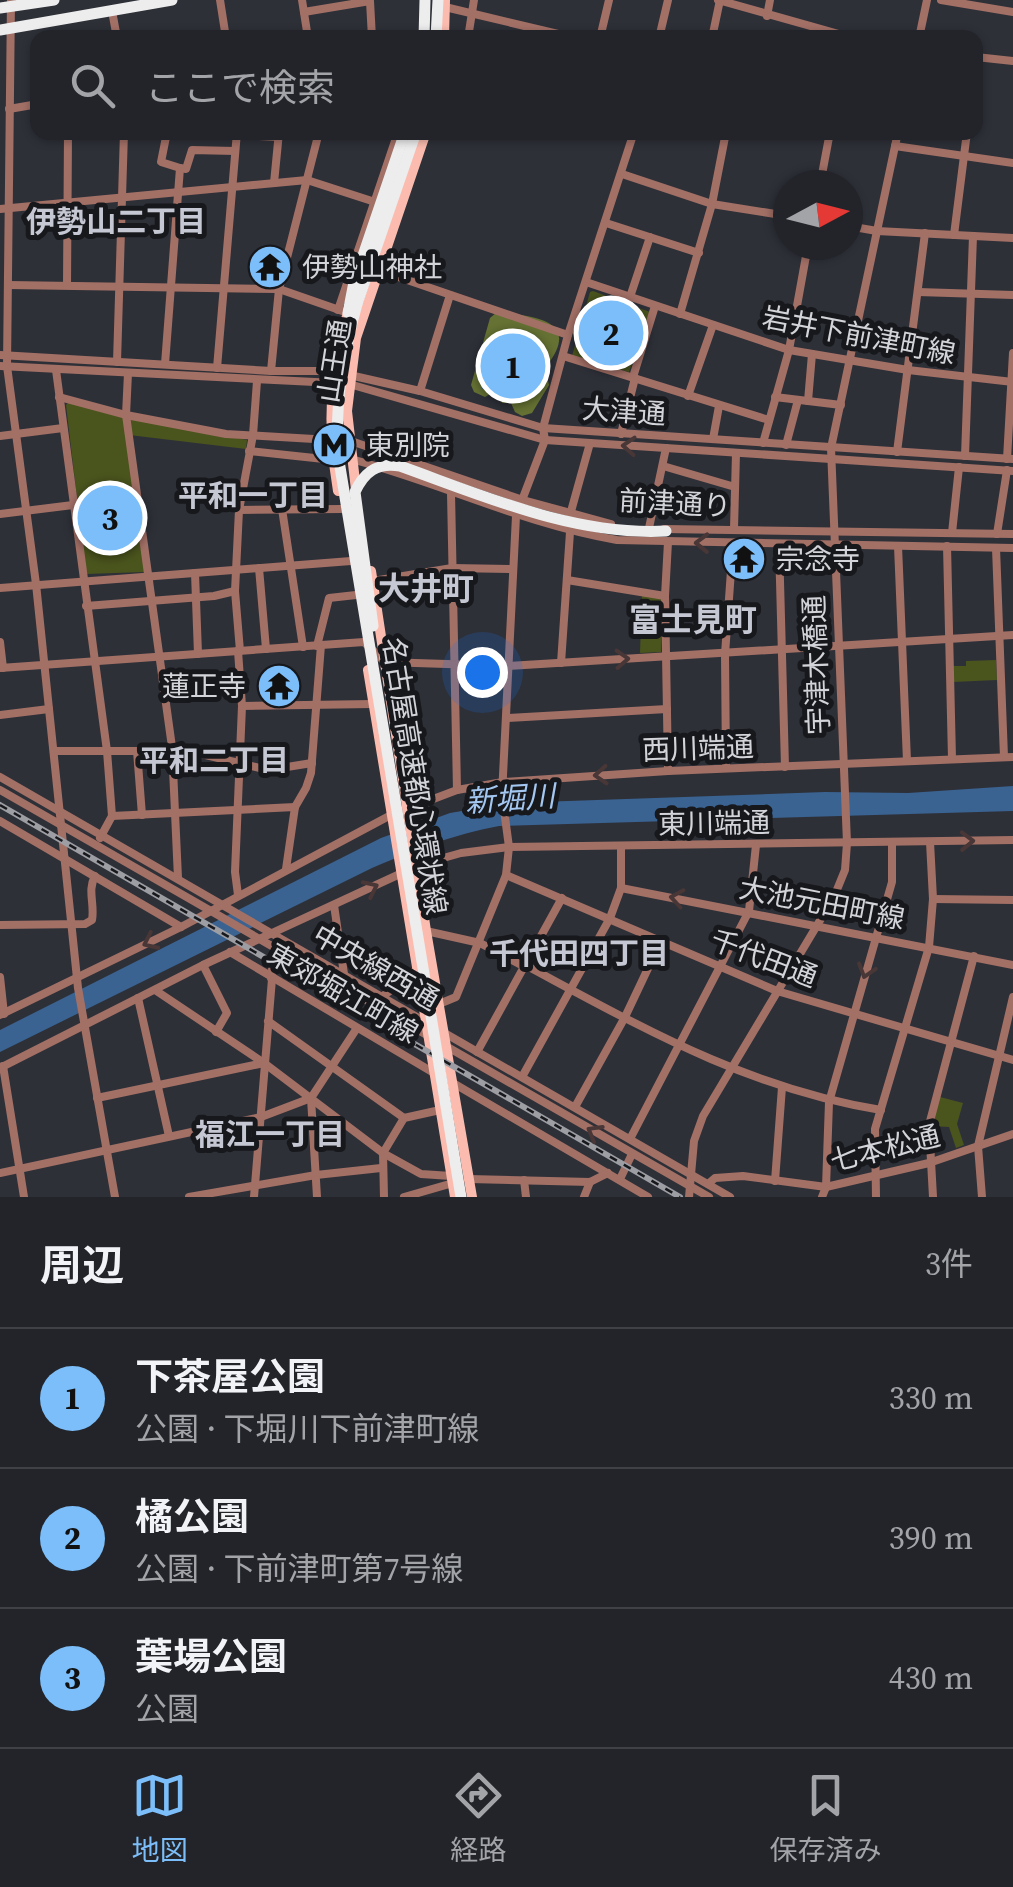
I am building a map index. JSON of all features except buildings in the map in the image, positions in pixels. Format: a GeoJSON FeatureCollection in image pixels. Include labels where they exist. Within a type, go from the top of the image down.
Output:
{"type":"FeatureCollection","features":[{"type":"Feature","properties":{"kind":"highway"},"geometry":{"type":"LineString","coordinates":[[7,5],[54,0]]}},
{"type":"Feature","properties":{"kind":"highway"},"geometry":{"type":"LineString","coordinates":[[5,30],[172,0]]}},
{"type":"Feature","properties":{"kind":"highway"},"geometry":{"type":"LineString","coordinates":[[425,30],[427,0]]}},
{"type":"Feature","properties":{"kind":"highway"},"geometry":{"type":"LineString","coordinates":[[438,30],[443,2]]}},
{"type":"Feature","properties":{"kind":"highway"},"geometry":{"type":"LineString","coordinates":[[343,312],[404,140]]}},
{"type":"Feature","properties":{"kind":"highway","name":"名古屋高速都心環状線"},"geometry":{"type":"LineString","coordinates":[[405,140],[346,339],[336,406],[338,455],[458,1197]]}},
{"type":"Feature","properties":{"kind":"highway"},"geometry":{"type":"LineString","coordinates":[[374,678],[380,666],[355,492],[362,478],[378,466],[400,466],[566,521],[633,533],[671,534]]}},
{"type":"Feature","properties":{"kind":"main road"},"geometry":{"type":"LineString","coordinates":[[443,2],[444,30]]}},
{"type":"Feature","properties":{"kind":"main road","name":"山王通"},"geometry":{"type":"LineString","coordinates":[[404,140],[343,312],[332,370],[331,440],[426,1036],[458,1197]]}},
{"type":"Feature","properties":{"kind":"main road","name":"山王通"},"geometry":{"type":"LineString","coordinates":[[423,140],[356,338],[349,378],[348,440],[472,1197]]}},
{"type":"Feature","properties":{"kind":"street"},"geometry":{"type":"LineString","coordinates":[[220,0],[225,30]]}},
{"type":"Feature","properties":{"kind":"street"},"geometry":{"type":"LineString","coordinates":[[302,0],[307,30]]}},
{"type":"Feature","properties":{"kind":"street"},"geometry":{"type":"LineString","coordinates":[[469,30],[474,0]]}},
{"type":"Feature","properties":{"kind":"street"},"geometry":{"type":"LineString","coordinates":[[602,30],[610,0]]}},
{"type":"Feature","properties":{"kind":"street"},"geometry":{"type":"LineString","coordinates":[[661,30],[668,0]]}},
{"type":"Feature","properties":{"kind":"street"},"geometry":{"type":"LineString","coordinates":[[714,30],[720,0],[821,30]]}},
{"type":"Feature","properties":{"kind":"street"},"geometry":{"type":"LineString","coordinates":[[766,16],[770,0]]}},
{"type":"Feature","properties":{"kind":"street"},"geometry":{"type":"LineString","coordinates":[[921,30],[927,0]]}},
{"type":"Feature","properties":{"kind":"street"},"geometry":{"type":"LineString","coordinates":[[941,0],[1013,12]]}},
{"type":"Feature","properties":{"kind":"street"},"geometry":{"type":"LineString","coordinates":[[304,12],[370,1],[372,30]]}},
{"type":"Feature","properties":{"kind":"street"},"geometry":{"type":"LineString","coordinates":[[443,2],[542,30]]}},
{"type":"Feature","properties":{"kind":"street"},"geometry":{"type":"LineString","coordinates":[[7,5],[4,208],[8,284],[4,295],[3,355],[36,584],[78,988],[115,1197]]}},
{"type":"Feature","properties":{"kind":"street"},"geometry":{"type":"LineString","coordinates":[[112,11],[116,30]]}},
{"type":"Feature","properties":{"kind":"street"},"geometry":{"type":"LineString","coordinates":[[983,59],[1013,61]]}},
{"type":"Feature","properties":{"kind":"street"},"geometry":{"type":"LineString","coordinates":[[67,285],[68,140]]}},
{"type":"Feature","properties":{"kind":"street"},"geometry":{"type":"LineString","coordinates":[[118,362],[124,140]]}},
{"type":"Feature","properties":{"kind":"street"},"geometry":{"type":"LineString","coordinates":[[165,140],[161,162],[186,169],[192,150],[235,151]]}},
{"type":"Feature","properties":{"kind":"street"},"geometry":{"type":"LineString","coordinates":[[217,368],[236,140]]}},
{"type":"Feature","properties":{"kind":"street"},"geometry":{"type":"LineString","coordinates":[[274,183],[278,140]]}},
{"type":"Feature","properties":{"kind":"street"},"geometry":{"type":"LineString","coordinates":[[271,371],[279,289],[317,140]]}},
{"type":"Feature","properties":{"kind":"street","name":"山王通"},"geometry":{"type":"LineString","coordinates":[[343,312],[375,202],[403,140]]}},
{"type":"Feature","properties":{"kind":"street"},"geometry":{"type":"LineString","coordinates":[[439,1004],[456,997],[506,875],[509,847],[502,795],[516,516],[544,440],[543,428],[568,335],[632,140]]}},
{"type":"Feature","properties":{"kind":"street"},"geometry":{"type":"LineString","coordinates":[[680,314],[712,204],[724,140]]}},
{"type":"Feature","properties":{"kind":"street"},"geometry":{"type":"LineString","coordinates":[[823,170],[828,140]]}},
{"type":"Feature","properties":{"kind":"street","name":"宇津木橋通"},"geometry":{"type":"LineString","coordinates":[[847,843],[831,448],[897,140]]}},
{"type":"Feature","properties":{"kind":"street"},"geometry":{"type":"LineString","coordinates":[[954,235],[966,140]]}},
{"type":"Feature","properties":{"kind":"street"},"geometry":{"type":"LineString","coordinates":[[896,146],[1013,163]]}},
{"type":"Feature","properties":{"kind":"street"},"geometry":{"type":"LineString","coordinates":[[165,364],[180,168]]}},
{"type":"Feature","properties":{"kind":"street"},"geometry":{"type":"LineString","coordinates":[[622,174],[712,204],[773,214]]}},
{"type":"Feature","properties":{"kind":"street"},"geometry":{"type":"LineString","coordinates":[[4,208],[307,180],[375,202]]}},
{"type":"Feature","properties":{"kind":"street"},"geometry":{"type":"LineString","coordinates":[[606,223],[699,252]]}},
{"type":"Feature","properties":{"kind":"street"},"geometry":{"type":"LineString","coordinates":[[863,229],[1013,238]]}},
{"type":"Feature","properties":{"kind":"street"},"geometry":{"type":"LineString","coordinates":[[897,452],[925,233]]}},
{"type":"Feature","properties":{"kind":"street"},"geometry":{"type":"LineString","coordinates":[[964,456],[974,236]]}},
{"type":"Feature","properties":{"kind":"street"},"geometry":{"type":"LineString","coordinates":[[630,297],[650,237]]}},
{"type":"Feature","properties":{"kind":"street"},"geometry":{"type":"LineString","coordinates":[[764,443],[789,350],[805,260]]}},
{"type":"Feature","properties":{"kind":"street"},"geometry":{"type":"LineString","coordinates":[[378,270],[568,335]]}},
{"type":"Feature","properties":{"kind":"street","name":"岩井下前津町線"},"geometry":{"type":"LineString","coordinates":[[586,282],[789,350],[1012,382]]}},
{"type":"Feature","properties":{"kind":"street"},"geometry":{"type":"LineString","coordinates":[[8,284],[279,289],[343,312]]}},
{"type":"Feature","properties":{"kind":"street"},"geometry":{"type":"LineString","coordinates":[[918,292],[1013,295]]}},
{"type":"Feature","properties":{"kind":"street"},"geometry":{"type":"LineString","coordinates":[[420,391],[450,295]]}},
{"type":"Feature","properties":{"kind":"street"},"geometry":{"type":"LineString","coordinates":[[621,434],[655,306]]}},
{"type":"Feature","properties":{"kind":"street"},"geometry":{"type":"LineString","coordinates":[[688,396],[714,325]]}},
{"type":"Feature","properties":{"kind":"street"},"geometry":{"type":"LineString","coordinates":[[1010,459],[1013,353]]}},
{"type":"Feature","properties":{"kind":"street"},"geometry":{"type":"LineString","coordinates":[[786,445],[803,400],[812,354]]}},
{"type":"Feature","properties":{"kind":"street","name":"大津通"},"geometry":{"type":"LineString","coordinates":[[3,355],[271,371],[332,370],[544,440],[1010,470]]}},
{"type":"Feature","properties":{"kind":"street"},"geometry":{"type":"LineString","coordinates":[[563,356],[769,420]]}},
{"type":"Feature","properties":{"kind":"street","name":"大津通"},"geometry":{"type":"LineString","coordinates":[[4,366],[257,381],[332,383],[349,378],[420,391],[543,428],[1010,459]]}},
{"type":"Feature","properties":{"kind":"street"},"geometry":{"type":"LineString","coordinates":[[56,370],[107,751],[112,816],[99,841]]}},
{"type":"Feature","properties":{"kind":"street"},"geometry":{"type":"LineString","coordinates":[[128,374],[126,415],[172,749],[178,878]]}},
{"type":"Feature","properties":{"kind":"street"},"geometry":{"type":"LineString","coordinates":[[238,895],[235,872],[242,706],[235,591],[240,510],[253,435],[257,381]]}},
{"type":"Feature","properties":{"kind":"street"},"geometry":{"type":"LineString","coordinates":[[59,397],[126,415],[226,434],[331,440]]}},
{"type":"Feature","properties":{"kind":"street"},"geometry":{"type":"LineString","coordinates":[[775,397],[840,405]]}},
{"type":"Feature","properties":{"kind":"street"},"geometry":{"type":"LineString","coordinates":[[713,440],[719,406]]}},
{"type":"Feature","properties":{"kind":"street"},"geometry":{"type":"LineString","coordinates":[[0,436],[63,428]]}},
{"type":"Feature","properties":{"kind":"street","name":"前津通り"},"geometry":{"type":"LineString","coordinates":[[348,440],[570,515],[732,544],[1013,548]]}},
{"type":"Feature","properties":{"kind":"street"},"geometry":{"type":"LineString","coordinates":[[570,515],[590,443]]}},
{"type":"Feature","properties":{"kind":"street"},"geometry":{"type":"LineString","coordinates":[[650,528],[666,448]]}},
{"type":"Feature","properties":{"kind":"street"},"geometry":{"type":"LineString","coordinates":[[249,452],[333,460]]}},
{"type":"Feature","properties":{"kind":"street"},"geometry":{"type":"LineString","coordinates":[[734,529],[736,453]]}},
{"type":"Feature","properties":{"kind":"street","name":"前津通り"},"geometry":{"type":"LineString","coordinates":[[351,459],[516,516],[570,532],[617,540],[734,529],[1013,534]]}},
{"type":"Feature","properties":{"kind":"street"},"geometry":{"type":"LineString","coordinates":[[662,466],[735,487]]}},
{"type":"Feature","properties":{"kind":"street"},"geometry":{"type":"LineString","coordinates":[[952,532],[959,467]]}},
{"type":"Feature","properties":{"kind":"street"},"geometry":{"type":"LineString","coordinates":[[997,534],[1010,470]]}},
{"type":"Feature","properties":{"kind":"street"},"geometry":{"type":"LineString","coordinates":[[451,493],[458,790]]}},
{"type":"Feature","properties":{"kind":"street"},"geometry":{"type":"LineString","coordinates":[[0,514],[73,505]]}},
{"type":"Feature","properties":{"kind":"street"},"geometry":{"type":"LineString","coordinates":[[282,509],[303,646]]}},
{"type":"Feature","properties":{"kind":"street"},"geometry":{"type":"LineString","coordinates":[[240,510],[342,509]]}},
{"type":"Feature","properties":{"kind":"street"},"geometry":{"type":"LineString","coordinates":[[561,663],[570,532]]}},
{"type":"Feature","properties":{"kind":"street"},"geometry":{"type":"LineString","coordinates":[[668,771],[665,596],[671,534]]}},
{"type":"Feature","properties":{"kind":"street"},"geometry":{"type":"LineString","coordinates":[[726,768],[726,654],[732,544]]}},
{"type":"Feature","properties":{"kind":"street"},"geometry":{"type":"LineString","coordinates":[[779,544],[784,767]]}},
{"type":"Feature","properties":{"kind":"street"},"geometry":{"type":"LineString","coordinates":[[898,546],[907,761]]}},
{"type":"Feature","properties":{"kind":"street"},"geometry":{"type":"LineString","coordinates":[[947,546],[952,760]]}},
{"type":"Feature","properties":{"kind":"street"},"geometry":{"type":"LineString","coordinates":[[996,548],[998,636],[1008,757]]}},
{"type":"Feature","properties":{"kind":"street"},"geometry":{"type":"LineString","coordinates":[[0,588],[351,562]]}},
{"type":"Feature","properties":{"kind":"street"},"geometry":{"type":"LineString","coordinates":[[259,568],[266,649]]}},
{"type":"Feature","properties":{"kind":"street"},"geometry":{"type":"LineString","coordinates":[[373,581],[452,568],[513,569]]}},
{"type":"Feature","properties":{"kind":"street"},"geometry":{"type":"LineString","coordinates":[[195,572],[198,654]]}},
{"type":"Feature","properties":{"kind":"street"},"geometry":{"type":"LineString","coordinates":[[567,580],[665,596]]}},
{"type":"Feature","properties":{"kind":"street"},"geometry":{"type":"LineString","coordinates":[[86,606],[196,598],[235,591]]}},
{"type":"Feature","properties":{"kind":"street"},"geometry":{"type":"LineString","coordinates":[[286,870],[295,807],[306,788],[312,763],[319,645],[329,598],[356,595]]}},
{"type":"Feature","properties":{"kind":"street"},"geometry":{"type":"LineString","coordinates":[[0,642],[2,668],[364,642],[385,662],[508,666],[1013,635]]}},
{"type":"Feature","properties":{"kind":"street"},"geometry":{"type":"LineString","coordinates":[[242,706],[374,704]]}},
{"type":"Feature","properties":{"kind":"street"},"geometry":{"type":"LineString","coordinates":[[506,718],[667,708]]}},
{"type":"Feature","properties":{"kind":"street"},"geometry":{"type":"LineString","coordinates":[[0,715],[49,710]]}},
{"type":"Feature","properties":{"kind":"street"},"geometry":{"type":"LineString","coordinates":[[54,752],[172,749],[268,770],[312,763]]}},
{"type":"Feature","properties":{"kind":"street"},"geometry":{"type":"LineString","coordinates":[[137,751],[142,815]]}},
{"type":"Feature","properties":{"kind":"street","name":"西川端通"},"geometry":{"type":"LineString","coordinates":[[2,1014],[215,912],[238,895],[392,815],[458,790],[503,782],[668,771],[1008,757]]}},
{"type":"Feature","properties":{"kind":"street","name":"中央線西通"},"geometry":{"type":"LineString","coordinates":[[0,776],[215,912],[709,1197]]}},
{"type":"Feature","properties":{"kind":"street","name":"中央線西通"},"geometry":{"type":"LineString","coordinates":[[0,790],[60,824],[178,878],[730,1197]]}},
{"type":"Feature","properties":{"kind":"street"},"geometry":{"type":"LineString","coordinates":[[112,816],[295,807]]}},
{"type":"Feature","properties":{"kind":"street"},"geometry":{"type":"LineString","coordinates":[[0,821],[181,927]]}},
{"type":"Feature","properties":{"kind":"street","name":"東川端通"},"geometry":{"type":"LineString","coordinates":[[2,1067],[257,936],[401,874],[416,860],[509,847],[1013,840]]}},
{"type":"Feature","properties":{"kind":"street"},"geometry":{"type":"LineString","coordinates":[[822,1197],[826,1187],[829,1102],[892,882],[892,842]]}},
{"type":"Feature","properties":{"kind":"street"},"geometry":{"type":"LineString","coordinates":[[876,1197],[875,1128],[929,947],[933,899],[930,842]]}},
{"type":"Feature","properties":{"kind":"street"},"geometry":{"type":"LineString","coordinates":[[690,1197],[698,1126],[840,884],[847,843]]}},
{"type":"Feature","properties":{"kind":"street"},"geometry":{"type":"LineString","coordinates":[[522,1077],[610,918],[621,888],[620,846]]}},
{"type":"Feature","properties":{"kind":"street"},"geometry":{"type":"LineString","coordinates":[[630,1139],[750,911],[756,846]]}},
{"type":"Feature","properties":{"kind":"street","name":"千代田通"},"geometry":{"type":"LineString","coordinates":[[506,875],[777,991],[1013,1060]]}},
{"type":"Feature","properties":{"kind":"street"},"geometry":{"type":"LineString","coordinates":[[0,924],[70,926],[92,920],[90,886],[95,876]]}},
{"type":"Feature","properties":{"kind":"street","name":"大池元田町線"},"geometry":{"type":"LineString","coordinates":[[621,888],[1013,965]]}},
{"type":"Feature","properties":{"kind":"street"},"geometry":{"type":"LineString","coordinates":[[477,1052],[562,898]]}},
{"type":"Feature","properties":{"kind":"street"},"geometry":{"type":"LineString","coordinates":[[933,899],[1013,900]]}},
{"type":"Feature","properties":{"kind":"street"},"geometry":{"type":"LineString","coordinates":[[334,905],[344,974]]}},
{"type":"Feature","properties":{"kind":"street"},"geometry":{"type":"LineString","coordinates":[[426,931],[480,943],[730,1070],[829,1102],[882,1110]]}},
{"type":"Feature","properties":{"kind":"street"},"geometry":{"type":"LineString","coordinates":[[574,1108],[625,1017],[661,941]]}},
{"type":"Feature","properties":{"kind":"street"},"geometry":{"type":"LineString","coordinates":[[254,1197],[276,947]]}},
{"type":"Feature","properties":{"kind":"street","name":"東郊堀江町線"},"geometry":{"type":"LineString","coordinates":[[230,952],[434,1072]]}},
{"type":"Feature","properties":{"kind":"street"},"geometry":{"type":"LineString","coordinates":[[933,1197],[929,1125],[974,956]]}},
{"type":"Feature","properties":{"kind":"street"},"geometry":{"type":"LineString","coordinates":[[204,965],[227,1013],[216,1032]]}},
{"type":"Feature","properties":{"kind":"street"},"geometry":{"type":"LineString","coordinates":[[382,997],[416,970]]}},
{"type":"Feature","properties":{"kind":"street"},"geometry":{"type":"LineString","coordinates":[[0,977],[2,1014]]}},
{"type":"Feature","properties":{"kind":"street"},"geometry":{"type":"LineString","coordinates":[[155,990],[312,1098],[384,1153],[421,1174],[452,1180]]}},
{"type":"Feature","properties":{"kind":"street"},"geometry":{"type":"LineString","coordinates":[[982,1197],[978,1146],[1013,997]]}},
{"type":"Feature","properties":{"kind":"street"},"geometry":{"type":"LineString","coordinates":[[138,998],[169,1136]]}},
{"type":"Feature","properties":{"kind":"street"},"geometry":{"type":"LineString","coordinates":[[268,1022],[404,1118]]}},
{"type":"Feature","properties":{"kind":"street"},"geometry":{"type":"LineString","coordinates":[[318,1197],[312,1098],[358,1028]]}},
{"type":"Feature","properties":{"kind":"street"},"geometry":{"type":"LineString","coordinates":[[97,1098],[264,1064]]}},
{"type":"Feature","properties":{"kind":"street"},"geometry":{"type":"LineString","coordinates":[[2,1067],[24,1197]]}},
{"type":"Feature","properties":{"kind":"street"},"geometry":{"type":"LineString","coordinates":[[453,1083],[620,1180],[631,1192],[648,1197]]}},
{"type":"Feature","properties":{"kind":"street"},"geometry":{"type":"LineString","coordinates":[[775,1180],[782,1086]]}},
{"type":"Feature","properties":{"kind":"street"},"geometry":{"type":"LineString","coordinates":[[0,1173],[261,1117],[312,1098]]}},
{"type":"Feature","properties":{"kind":"street"},"geometry":{"type":"LineString","coordinates":[[384,1197],[384,1153],[404,1118],[440,1110]]}},
{"type":"Feature","properties":{"kind":"street","name":"七本松通"},"geometry":{"type":"LineString","coordinates":[[708,1184],[716,1178],[743,1176],[826,1187],[929,1163],[1013,1134]]}},
{"type":"Feature","properties":{"kind":"street"},"geometry":{"type":"LineString","coordinates":[[620,1180],[632,1154]]}},
{"type":"Feature","properties":{"kind":"street"},"geometry":{"type":"LineString","coordinates":[[189,1197],[381,1168]]}},
{"type":"Feature","properties":{"kind":"street"},"geometry":{"type":"LineString","coordinates":[[470,1179],[590,1182],[608,1173]]}},
{"type":"Feature","properties":{"kind":"street"},"geometry":{"type":"LineString","coordinates":[[404,1197],[452,1180]]}},
{"type":"Feature","properties":{"kind":"street"},"geometry":{"type":"LineString","coordinates":[[524,1180],[526,1197]]}},
{"type":"Feature","properties":{"kind":"street"},"geometry":{"type":"LineString","coordinates":[[584,1197],[590,1182]]}},
{"type":"Feature","properties":{"kind":"green space"},"geometry":{"type":"Polygon","coordinates":[[[593,291],[650,312],[629,372],[572,356],[593,291]]]}},
{"type":"Feature","properties":{"kind":"green space"},"geometry":{"type":"Polygon","coordinates":[[[497,312],[540,319],[557,331],[559,340],[545,368],[549,385],[532,413],[522,416],[511,403],[502,403],[499,389],[485,397],[474,392],[471,385],[490,318],[497,312]]]}},
{"type":"Feature","properties":{"kind":"green space"},"geometry":{"type":"Polygon","coordinates":[[[69,402],[247,440],[246,449],[129,435],[145,572],[86,574],[66,405],[69,402]]]}},
{"type":"Feature","properties":{"kind":"green space"},"geometry":{"type":"Polygon","coordinates":[[[642,594],[662,599],[661,652],[640,653],[642,594]]]}},
{"type":"Feature","properties":{"kind":"green space"},"geometry":{"type":"Polygon","coordinates":[[[996,660],[997,680],[953,682],[952,666],[966,666],[966,661],[996,660]]]}},
{"type":"Feature","properties":{"kind":"green space"},"geometry":{"type":"Polygon","coordinates":[[[940,1097],[963,1103],[957,1124],[964,1145],[956,1148],[949,1127],[932,1126],[940,1097]]]}},
{"type":"Feature","properties":{"kind":"water"},"geometry":{"type":"Polygon","coordinates":[[[498,340],[505,349],[499,383],[482,389],[480,381],[491,372],[489,344],[498,340]]]}},
{"type":"Feature","properties":{"kind":"water","name":"新堀川"},"geometry":{"type":"Polygon","coordinates":[[[1013,786],[1013,811],[499,826],[466,834],[372,868],[0,1052],[0,1030],[381,838],[450,813],[510,803],[825,792],[908,793],[1013,786]]]}},
{"type":"Feature","properties":{"kind":"railway"},"geometry":{"type":"LineString","coordinates":[[0,805],[680,1197]]}},
{"type":"Feature","properties":{"kind":"place","name":"伊勢山神社"},"geometry":{"type":"Point","coordinates":[270,267]}},
{"type":"Feature","properties":{"kind":"place","name":"橘公園"},"geometry":{"type":"Point","coordinates":[611,333]}},
{"type":"Feature","properties":{"kind":"place","name":"下茶屋公園"},"geometry":{"type":"Point","coordinates":[513,366]}},
{"type":"Feature","properties":{"kind":"place","name":"東別院"},"geometry":{"type":"Point","coordinates":[334,445]}},
{"type":"Feature","properties":{"kind":"place","name":"葉場公園"},"geometry":{"type":"Point","coordinates":[110,518]}},
{"type":"Feature","properties":{"kind":"place","name":"宗念寺"},"geometry":{"type":"Point","coordinates":[744,559]}},
{"type":"Feature","properties":{"kind":"place","name":"蓮正寺"},"geometry":{"type":"Point","coordinates":[279,686]}},
{"type":"Feature","properties":{"kind":"district","name":"伊勢山二丁目"},"geometry":{"type":"Point","coordinates":[116,222]}},
{"type":"Feature","properties":{"kind":"district","name":"平和一丁目"},"geometry":{"type":"Point","coordinates":[253,496]}},
{"type":"Feature","properties":{"kind":"district","name":"大井町"},"geometry":{"type":"Point","coordinates":[426,589]}},
{"type":"Feature","properties":{"kind":"district","name":"富士見町"},"geometry":{"type":"Point","coordinates":[693,620]}},
{"type":"Feature","properties":{"kind":"district","name":"平和二丁目"},"geometry":{"type":"Point","coordinates":[214,761]}},
{"type":"Feature","properties":{"kind":"district","name":"千代田四丁目"},"geometry":{"type":"Point","coordinates":[579,954]}},
{"type":"Feature","properties":{"kind":"district","name":"福江一丁目"},"geometry":{"type":"Point","coordinates":[270,1135]}}]}
